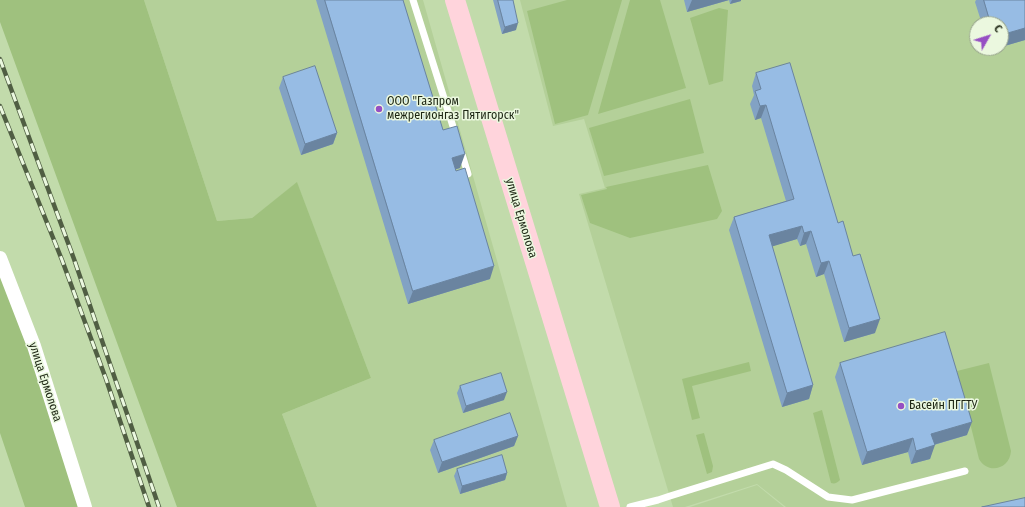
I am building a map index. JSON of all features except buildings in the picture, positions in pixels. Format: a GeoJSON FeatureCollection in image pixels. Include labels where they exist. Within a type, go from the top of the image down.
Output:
{"type":"FeatureCollection","features":[{"type":"Feature","properties":{"kind":"main road","name":"улица Ермолова"},"geometry":{"type":"LineString","coordinates":[[455,0],[587,436],[610,507]]}},
{"type":"Feature","properties":{"kind":"main road","name":"улица Ермолова"},"geometry":{"type":"LineString","coordinates":[[587,436],[604,507]]}},
{"type":"Feature","properties":{"kind":"street","name":"улица Ермолова"},"geometry":{"type":"LineString","coordinates":[[0,258],[34,346],[86,507]]}},
{"type":"Feature","properties":{"kind":"lane"},"geometry":{"type":"LineString","coordinates":[[413,0],[468,174]]}},
{"type":"Feature","properties":{"kind":"lane"},"geometry":{"type":"LineString","coordinates":[[630,507],[660,504],[670,496],[773,464],[795,475],[828,497],[852,500],[965,471]]}},
{"type":"Feature","properties":{"kind":"shaded area"},"geometry":{"type":"Polygon","coordinates":[[[0,0],[144,0],[217,221],[252,218],[297,182],[371,378],[282,414],[317,507],[177,507],[0,22],[0,0]]]}},
{"type":"Feature","properties":{"kind":"shaded area"},"geometry":{"type":"Polygon","coordinates":[[[144,0],[423,0],[567,507],[317,507],[282,414],[371,378],[297,183],[252,218],[217,221],[144,0]]]}},
{"type":"Feature","properties":{"kind":"shaded area"},"geometry":{"type":"Polygon","coordinates":[[[520,0],[1025,0],[1025,506],[786,507],[757,484],[685,507],[673,507],[579,194],[605,188],[584,119],[553,126],[520,0]]]}},
{"type":"Feature","properties":{"kind":"shaded area"},"geometry":{"type":"Polygon","coordinates":[[[567,0],[622,0],[588,115],[555,124],[527,11],[567,0]]]}},
{"type":"Feature","properties":{"kind":"shaded area"},"geometry":{"type":"Polygon","coordinates":[[[630,0],[660,0],[686,88],[598,114],[630,0]]]}},
{"type":"Feature","properties":{"kind":"shaded area"},"geometry":{"type":"Polygon","coordinates":[[[719,8],[728,10],[723,81],[709,85],[690,18],[719,8]]]}},
{"type":"Feature","properties":{"kind":"shaded area"},"geometry":{"type":"Polygon","coordinates":[[[690,99],[704,153],[604,176],[589,128],[690,99]]]}},
{"type":"Feature","properties":{"kind":"shaded area"},"geometry":{"type":"Polygon","coordinates":[[[708,165],[722,211],[717,219],[630,238],[590,223],[581,195],[607,189],[606,187],[708,165]]]}},
{"type":"Feature","properties":{"kind":"shaded area"},"geometry":{"type":"Polygon","coordinates":[[[0,258],[34,346],[92,507],[25,507],[0,433],[0,258]]]}},
{"type":"Feature","properties":{"kind":"shaded area"},"geometry":{"type":"Polygon","coordinates":[[[749,362],[751,371],[692,386],[700,418],[692,420],[682,379],[749,362]]]}},
{"type":"Feature","properties":{"kind":"shaded area"},"geometry":{"type":"Polygon","coordinates":[[[989,363],[1011,451],[1007,462],[998,468],[988,467],[979,459],[957,371],[989,363]]]}},
{"type":"Feature","properties":{"kind":"shaded area"},"geometry":{"type":"Polygon","coordinates":[[[822,410],[840,480],[837,483],[831,483],[813,413],[822,410]]]}},
{"type":"Feature","properties":{"kind":"shaded area"},"geometry":{"type":"Polygon","coordinates":[[[704,433],[713,466],[712,472],[707,474],[696,435],[704,433]]]}},
{"type":"Feature","properties":{"kind":"shaded area"},"geometry":{"type":"Polygon","coordinates":[[[757,485],[784,507],[690,507],[757,485]]]}},
{"type":"Feature","properties":{"kind":"railway"},"geometry":{"type":"LineString","coordinates":[[0,59],[74,259],[159,507]]}},
{"type":"Feature","properties":{"kind":"railway"},"geometry":{"type":"LineString","coordinates":[[0,106],[62,260],[106,379],[149,507]]}},
{"type":"Feature","properties":{"kind":"place","name":"ООО \"Газпром межрегионгаз Пятигорск\""},"geometry":{"type":"Point","coordinates":[379,109]}},
{"type":"Feature","properties":{"kind":"place","name":"Басейн ПГГТУ"},"geometry":{"type":"Point","coordinates":[901,406]}}]}
